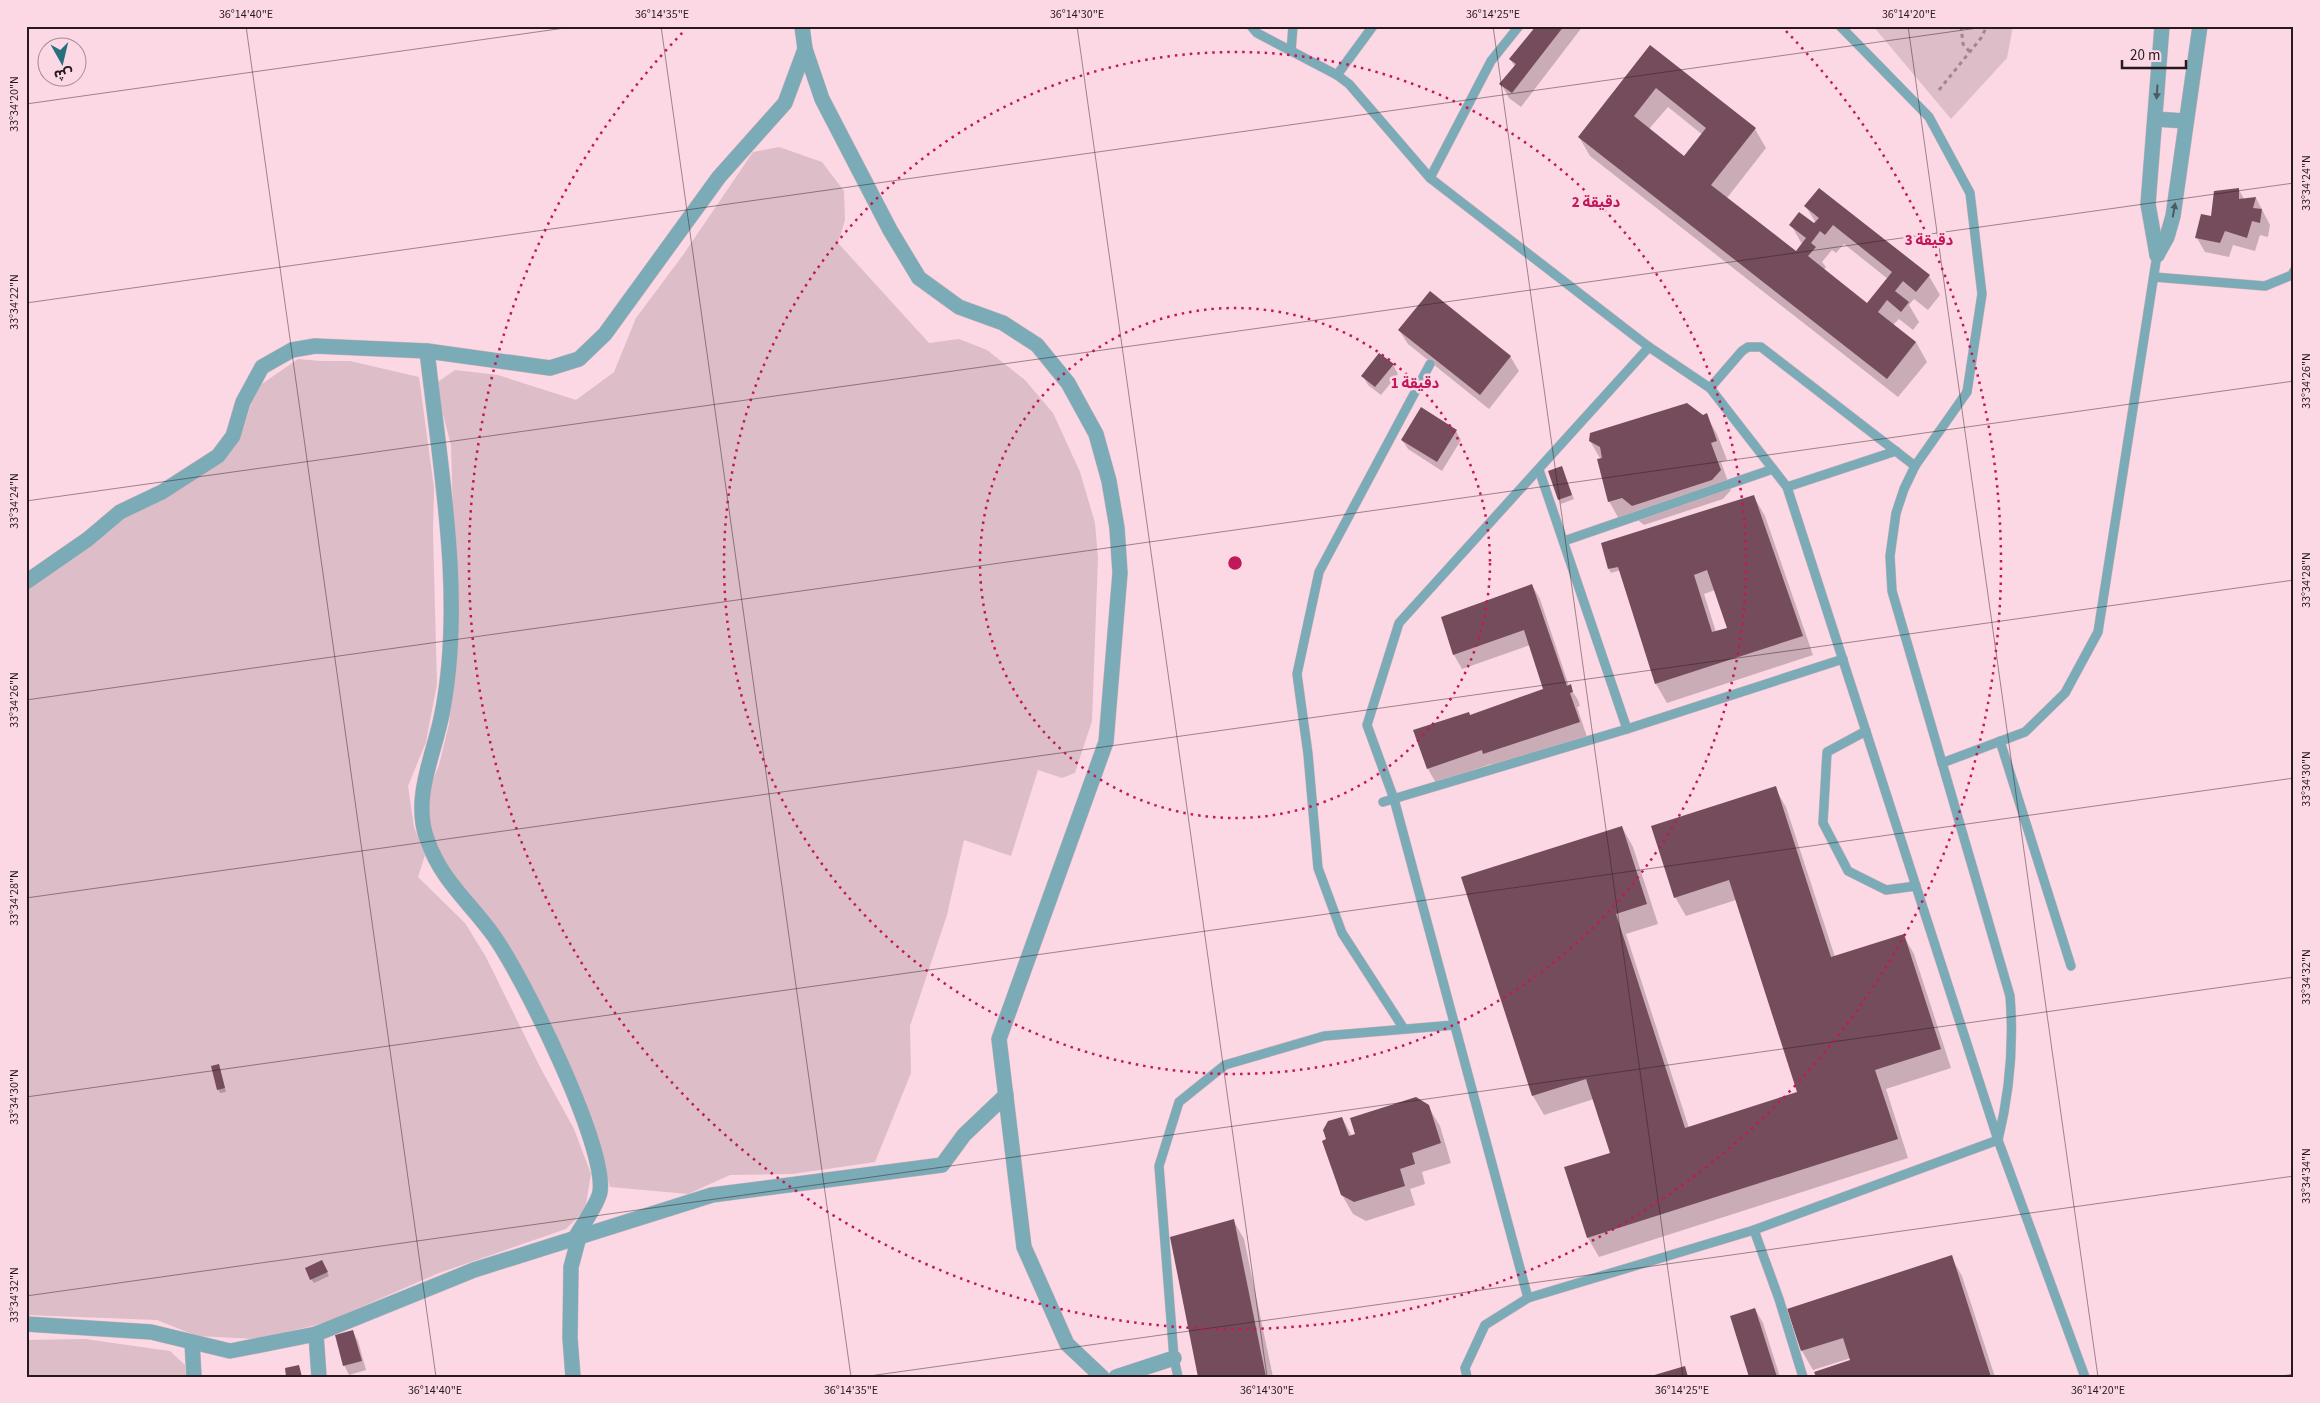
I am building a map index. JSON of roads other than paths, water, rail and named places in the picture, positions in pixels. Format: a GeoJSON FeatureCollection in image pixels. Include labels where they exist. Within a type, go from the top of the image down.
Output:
{"type":"FeatureCollection","features":[{"type":"Feature","properties":{"kind":"street"},"geometry":{"type":"LineString","coordinates":[[802,26],[805,49],[822,98],[890,230],[919,278],[959,307],[1003,323],[1037,345],[1068,382],[1096,434],[1109,481],[1117,528],[1120,573],[1106,742],[999,1039],[1024,1247],[1067,1344],[1102,1377]]}},
{"type":"Feature","properties":{"kind":"street"},"geometry":{"type":"LineString","coordinates":[[2158,255],[2148,204],[2162,26]]}},
{"type":"Feature","properties":{"kind":"street"},"geometry":{"type":"LineString","coordinates":[[2158,255],[2168,237],[2173,216],[2200,26]]}},
{"type":"Feature","properties":{"kind":"street"},"geometry":{"type":"LineString","coordinates":[[26,582],[88,538],[120,512],[162,492],[218,456],[233,436],[243,402],[262,367],[292,350],[315,346],[428,351],[550,368],[579,359],[605,334],[719,177],[785,103],[805,49]]}},
{"type":"Feature","properties":{"kind":"street"},"geometry":{"type":"LineString","coordinates":[[2155,119],[2185,122]]}},
{"type":"Feature","properties":{"kind":"street"},"geometry":{"type":"LineString","coordinates":[[428,351],[447,529],[452,628],[442,714],[425,784],[420,815],[426,838],[437,863],[458,894],[493,935],[523,982],[581,1113],[598,1166],[600,1194],[577,1237],[571,1267],[570,1338],[573,1377]]}},
{"type":"Feature","properties":{"kind":"street"},"geometry":{"type":"LineString","coordinates":[[26,1324],[150,1332],[230,1351],[316,1334],[474,1270],[712,1195],[942,1165],[964,1135],[1006,1095]]}},
{"type":"Feature","properties":{"kind":"street"},"geometry":{"type":"LineString","coordinates":[[316,1334],[319,1377]]}},
{"type":"Feature","properties":{"kind":"street"},"geometry":{"type":"LineString","coordinates":[[192,1342],[194,1377]]}},
{"type":"Feature","properties":{"kind":"street"},"geometry":{"type":"LineString","coordinates":[[1116,1377],[1174,1358]]}},
{"type":"Feature","properties":{"kind":"lane"},"geometry":{"type":"LineString","coordinates":[[1251,26],[1257,33],[1337,75],[1349,84],[1430,178],[1649,347],[1710,388],[1787,487],[1998,1140],[2085,1377]]}},
{"type":"Feature","properties":{"kind":"lane"},"geometry":{"type":"LineString","coordinates":[[1292,51],[1293,26]]}},
{"type":"Feature","properties":{"kind":"lane"},"geometry":{"type":"LineString","coordinates":[[1337,75],[1373,26]]}},
{"type":"Feature","properties":{"kind":"lane"},"geometry":{"type":"LineString","coordinates":[[1430,178],[1491,61],[1519,26]]}},
{"type":"Feature","properties":{"kind":"lane"},"geometry":{"type":"LineString","coordinates":[[1840,26],[1929,117],[1970,193],[1982,294],[1967,392],[1915,466],[1904,488],[1891,538],[1890,573],[1892,591],[2010,996],[2013,1048],[2010,1079],[1998,1140]]}},
{"type":"Feature","properties":{"kind":"lane"},"geometry":{"type":"LineString","coordinates":[[1942,763],[2025,732],[2065,693],[2098,632],[2158,255]]}},
{"type":"Feature","properties":{"kind":"lane"},"geometry":{"type":"LineString","coordinates":[[2154,277],[2265,286],[2293,274]]}},
{"type":"Feature","properties":{"kind":"lane"},"geometry":{"type":"LineString","coordinates":[[1528,1298],[1394,799],[1367,725],[1399,624],[1649,347]]}},
{"type":"Feature","properties":{"kind":"lane"},"geometry":{"type":"LineString","coordinates":[[1710,388],[1742,351],[1748,347],[1761,347],[1915,466]]}},
{"type":"Feature","properties":{"kind":"lane"},"geometry":{"type":"LineString","coordinates":[[1404,1029],[1342,933],[1318,868],[1308,754],[1297,674],[1319,572],[1430,364]]}},
{"type":"Feature","properties":{"kind":"lane"},"geometry":{"type":"LineString","coordinates":[[1787,487],[1896,451]]}},
{"type":"Feature","properties":{"kind":"lane"},"geometry":{"type":"LineString","coordinates":[[1564,541],[1773,469]]}},
{"type":"Feature","properties":{"kind":"lane"},"geometry":{"type":"LineString","coordinates":[[1540,470],[1627,729]]}},
{"type":"Feature","properties":{"kind":"lane"},"geometry":{"type":"LineString","coordinates":[[1383,802],[1627,729],[1842,659]]}},
{"type":"Feature","properties":{"kind":"lane"},"geometry":{"type":"LineString","coordinates":[[1866,731],[1827,752],[1823,823],[1848,871],[1886,890],[1916,886]]}},
{"type":"Feature","properties":{"kind":"lane"},"geometry":{"type":"LineString","coordinates":[[2000,741],[2071,966]]}},
{"type":"Feature","properties":{"kind":"lane"},"geometry":{"type":"LineString","coordinates":[[1178,1377],[1174,1358],[1159,1166],[1179,1102],[1225,1065],[1324,1036],[1454,1026]]}},
{"type":"Feature","properties":{"kind":"lane"},"geometry":{"type":"LineString","coordinates":[[1467,1377],[1465,1368],[1485,1325],[1528,1298],[1754,1230],[1998,1140]]}},
{"type":"Feature","properties":{"kind":"lane"},"geometry":{"type":"LineString","coordinates":[[1754,1230],[1779,1299],[1803,1377]]}}]}
